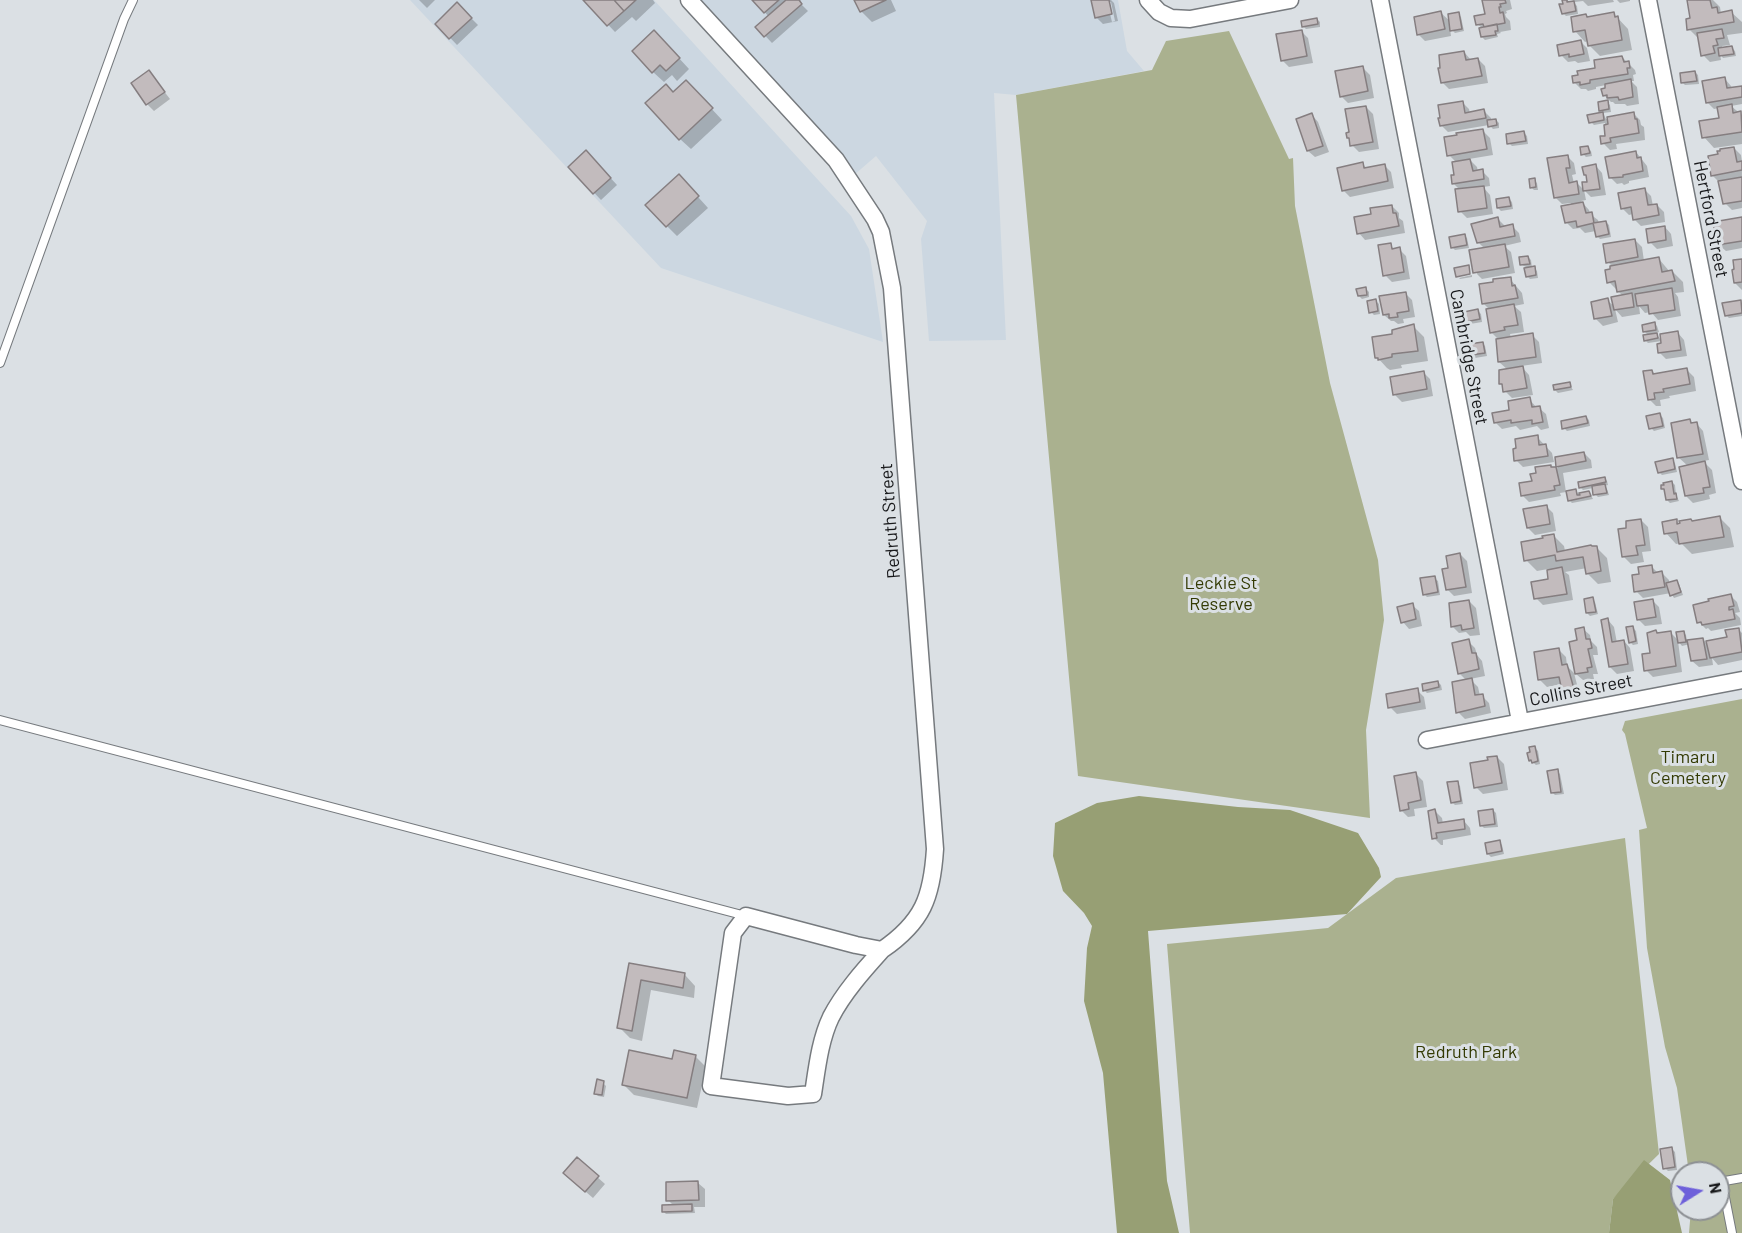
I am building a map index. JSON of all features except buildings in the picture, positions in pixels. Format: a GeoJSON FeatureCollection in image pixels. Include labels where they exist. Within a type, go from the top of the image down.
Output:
{"type":"FeatureCollection","features":[{"type":"Feature","properties":{"kind":"street","name":"Redruth Street"},"geometry":{"type":"LineString","coordinates":[[689,0],[836,160],[875,219],[881,232],[892,288],[935,849],[932,880],[923,907],[914,923],[901,937],[882,950],[855,982],[831,1017],[821,1047],[813,1094],[788,1096],[711,1086],[733,933],[746,916]]}},
{"type":"Feature","properties":{"kind":"street"},"geometry":{"type":"LineString","coordinates":[[1148,0],[1159,12],[1172,18],[1190,19],[1290,0]]}},
{"type":"Feature","properties":{"kind":"street","name":"Cambridge Street"},"geometry":{"type":"LineString","coordinates":[[1380,0],[1520,722]]}},
{"type":"Feature","properties":{"kind":"street","name":"Hertford Street"},"geometry":{"type":"LineString","coordinates":[[1648,0],[1742,481]]}},
{"type":"Feature","properties":{"kind":"street","name":"Collins Street"},"geometry":{"type":"LineString","coordinates":[[1427,740],[1742,680]]}},
{"type":"Feature","properties":{"kind":"street"},"geometry":{"type":"LineString","coordinates":[[746,916],[882,950]]}},
{"type":"Feature","properties":{"kind":"lane"},"geometry":{"type":"LineString","coordinates":[[0,363],[124,19],[133,0]]}},
{"type":"Feature","properties":{"kind":"lane"},"geometry":{"type":"LineString","coordinates":[[0,720],[746,916]]}},
{"type":"Feature","properties":{"kind":"shaded area"},"geometry":{"type":"Polygon","coordinates":[[[410,0],[654,0],[851,216],[869,249],[883,342],[661,268],[410,0]]]}},
{"type":"Feature","properties":{"kind":"shaded area"},"geometry":{"type":"Polygon","coordinates":[[[700,0],[1118,0],[1127,51],[1144,71],[1016,95],[994,93],[1006,340],[929,341],[921,239],[927,221],[876,156],[854,175],[700,0]]]}},
{"type":"Feature","properties":{"kind":"green space","name":"Leckie St Reserve"},"geometry":{"type":"Polygon","coordinates":[[[1229,31],[1289,159],[1293,158],[1295,206],[1330,383],[1378,560],[1384,620],[1366,730],[1370,818],[1078,776],[1016,95],[1152,70],[1166,41],[1229,31]]]}},
{"type":"Feature","properties":{"kind":"green space","name":"Timaru Cemetery"},"geometry":{"type":"Polygon","coordinates":[[[1742,699],[1742,1233],[1689,1233],[1690,1221],[1730,1221],[1730,1161],[1687,1161],[1677,1088],[1665,1047],[1647,948],[1639,830],[1647,828],[1625,734],[1622,730],[1625,721],[1742,699]]]}},
{"type":"Feature","properties":{"kind":"green space"},"geometry":{"type":"Polygon","coordinates":[[[1139,796],[1238,807],[1290,810],[1358,833],[1379,868],[1381,877],[1347,914],[1148,931],[1167,1181],[1179,1233],[1117,1233],[1103,1073],[1084,1001],[1087,948],[1092,926],[1084,913],[1063,891],[1053,856],[1055,823],[1097,803],[1139,796]]]}},
{"type":"Feature","properties":{"kind":"green space","name":"Redruth Park"},"geometry":{"type":"Polygon","coordinates":[[[1625,838],[1659,1154],[1613,1199],[1609,1233],[1190,1233],[1167,944],[1328,928],[1396,878],[1625,838]]]}},
{"type":"Feature","properties":{"kind":"green space"},"geometry":{"type":"Polygon","coordinates":[[[1644,1160],[1670,1180],[1670,1221],[1679,1221],[1682,1233],[1609,1233],[1613,1199],[1644,1160]]]}}]}
